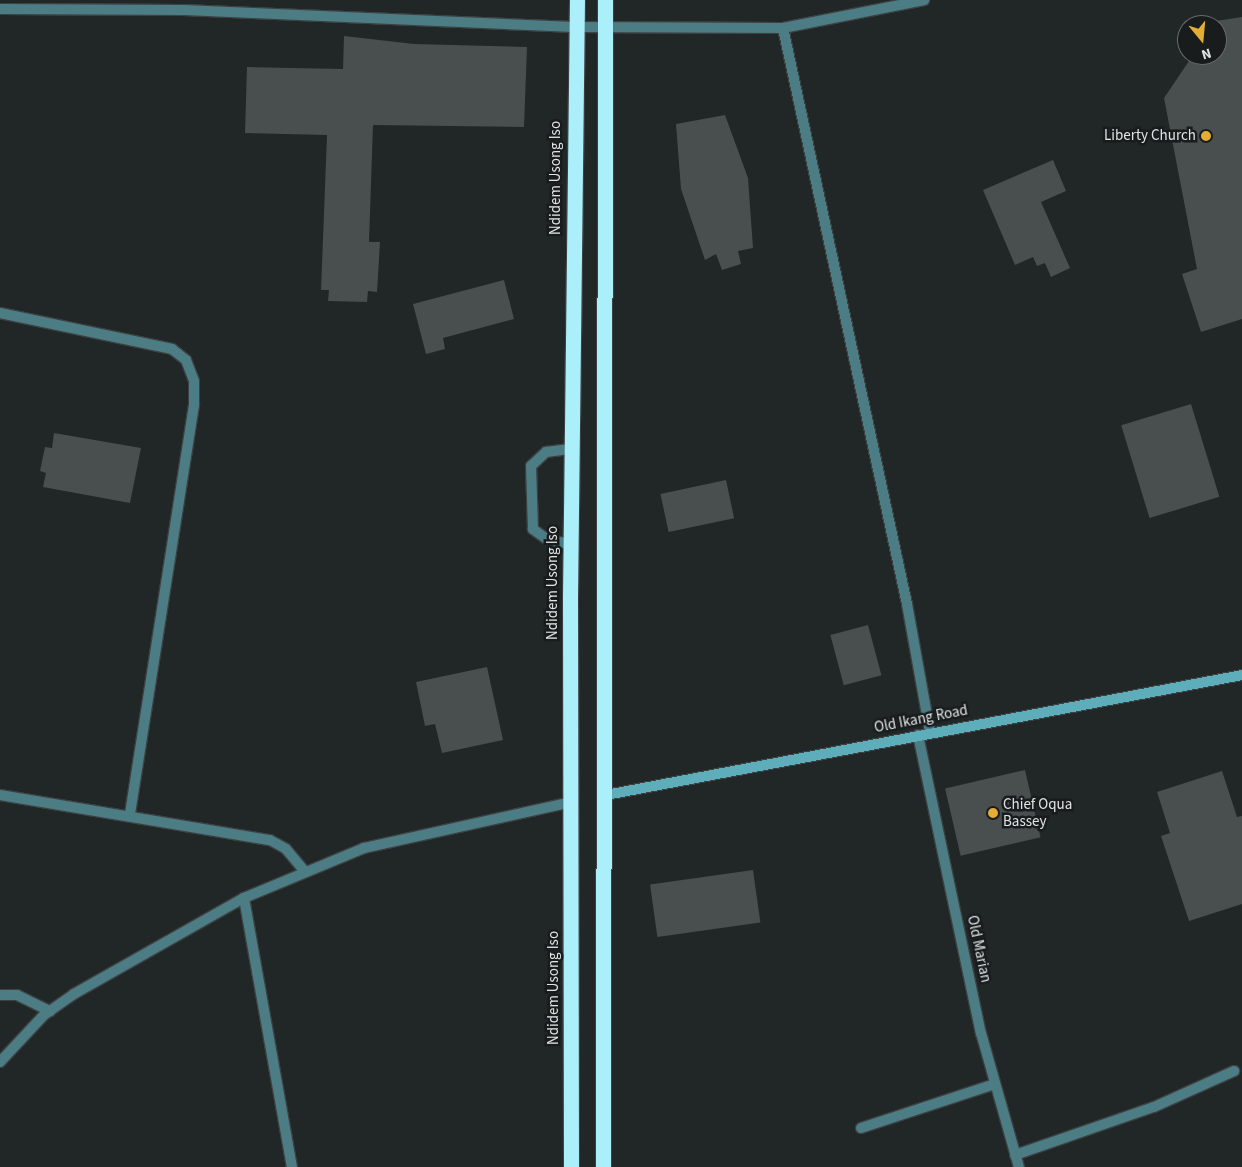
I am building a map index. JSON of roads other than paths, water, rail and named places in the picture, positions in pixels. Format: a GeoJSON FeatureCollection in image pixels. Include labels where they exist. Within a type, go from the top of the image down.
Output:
{"type":"FeatureCollection","features":[{"type":"Feature","properties":{"kind":"highway","name":"Ndidem Usong Iso"},"geometry":{"type":"LineString","coordinates":[[571,1167],[571,544],[574,26],[576,0]]}},
{"type":"Feature","properties":{"kind":"highway"},"geometry":{"type":"LineString","coordinates":[[603,1167],[606,795],[605,0]]}},
{"type":"Feature","properties":{"kind":"street"},"geometry":{"type":"LineString","coordinates":[[0,9],[185,5],[574,26],[783,28],[924,0]]}},
{"type":"Feature","properties":{"kind":"street"},"geometry":{"type":"LineString","coordinates":[[783,28],[907,604],[930,732]]}},
{"type":"Feature","properties":{"kind":"street"},"geometry":{"type":"LineString","coordinates":[[0,313],[172,348],[186,360],[194,381],[194,405],[130,816]]}},
{"type":"Feature","properties":{"kind":"street"},"geometry":{"type":"LineString","coordinates":[[571,544],[548,540],[533,529],[530,466],[546,452],[572,449]]}},
{"type":"Feature","properties":{"kind":"street","name":"Old Ikang Road"},"geometry":{"type":"LineString","coordinates":[[606,795],[918,734],[1242,675]]}},
{"type":"Feature","properties":{"kind":"street","name":"Old Marian"},"geometry":{"type":"LineString","coordinates":[[918,734],[981,1033],[1019,1167]]}},
{"type":"Feature","properties":{"kind":"street"},"geometry":{"type":"LineString","coordinates":[[0,794],[270,840],[286,849],[305,872]]}},
{"type":"Feature","properties":{"kind":"street"},"geometry":{"type":"LineString","coordinates":[[0,1062],[50,1011],[104,974],[244,898],[364,848],[572,802]]}},
{"type":"Feature","properties":{"kind":"street"},"geometry":{"type":"LineString","coordinates":[[244,898],[292,1167]]}},
{"type":"Feature","properties":{"kind":"street"},"geometry":{"type":"LineString","coordinates":[[0,995],[16,995],[50,1011]]}},
{"type":"Feature","properties":{"kind":"street"},"geometry":{"type":"LineString","coordinates":[[1015,1154],[1154,1107],[1234,1071]]}},
{"type":"Feature","properties":{"kind":"street"},"geometry":{"type":"LineString","coordinates":[[861,1128],[995,1084]]}},
{"type":"Feature","properties":{"kind":"place","name":"Liberty Church"},"geometry":{"type":"Point","coordinates":[1206,136]}},
{"type":"Feature","properties":{"kind":"place","name":"Chief Oqua Bassey"},"geometry":{"type":"Point","coordinates":[993,813]}}]}
